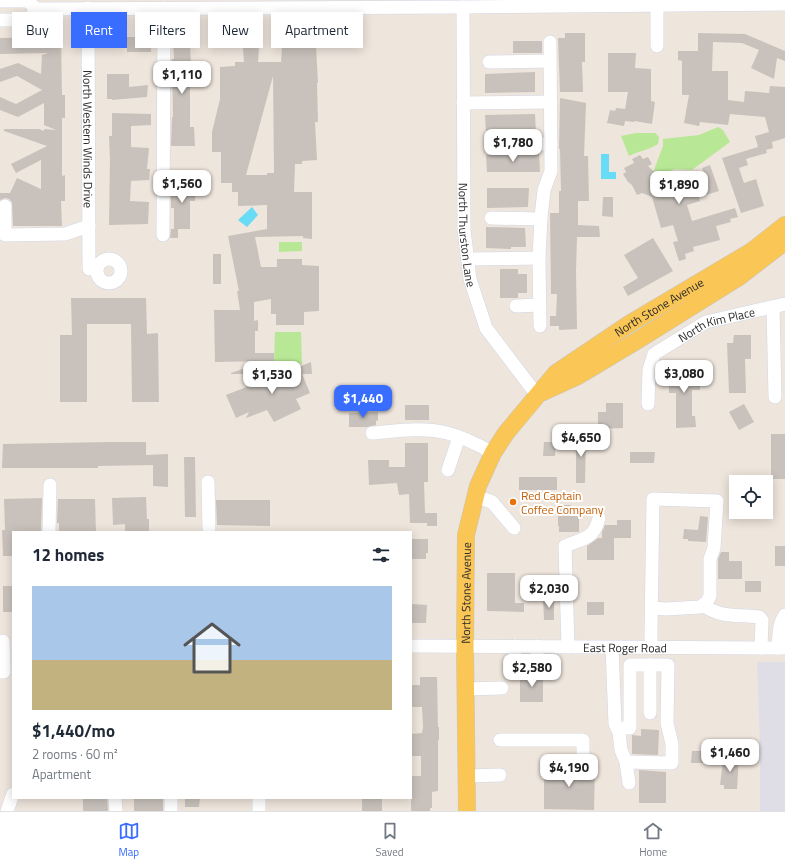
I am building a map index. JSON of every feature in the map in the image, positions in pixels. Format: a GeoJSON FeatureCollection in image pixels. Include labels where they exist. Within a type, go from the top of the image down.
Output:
{"type":"FeatureCollection","features":[{"type":"Feature","properties":{"kind":"main road","name":"North Stone Avenue"},"geometry":{"type":"LineString","coordinates":[[467,811],[465,646],[466,535],[478,486],[493,453],[506,433],[556,373],[629,324],[752,251],[785,225]]}},
{"type":"Feature","properties":{"kind":"main road","name":"North Stone Avenue"},"geometry":{"type":"LineString","coordinates":[[537,395],[578,376],[739,277],[782,244],[785,238]]}},
{"type":"Feature","properties":{"kind":"street"},"geometry":{"type":"LineString","coordinates":[[0,1],[27,1],[37,9],[164,8],[201,4],[414,4],[463,7],[785,4]]}},
{"type":"Feature","properties":{"kind":"street"},"geometry":{"type":"LineString","coordinates":[[657,5],[657,46]]}},
{"type":"Feature","properties":{"kind":"street","name":"North Thurston Lane"},"geometry":{"type":"LineString","coordinates":[[463,7],[464,230],[470,279],[486,328],[537,395]]}},
{"type":"Feature","properties":{"kind":"street","name":"North Western Winds Drive"},"geometry":{"type":"LineString","coordinates":[[88,8],[89,269]]}},
{"type":"Feature","properties":{"kind":"street"},"geometry":{"type":"LineString","coordinates":[[163,235],[164,8]]}},
{"type":"Feature","properties":{"kind":"street"},"geometry":{"type":"LineString","coordinates":[[0,20],[28,20],[37,9]]}},
{"type":"Feature","properties":{"kind":"street"},"geometry":{"type":"LineString","coordinates":[[540,326],[539,258],[541,219],[544,190],[551,171],[550,42]]}},
{"type":"Feature","properties":{"kind":"street"},"geometry":{"type":"LineString","coordinates":[[490,62],[550,61]]}},
{"type":"Feature","properties":{"kind":"street"},"geometry":{"type":"LineString","coordinates":[[463,103],[550,102]]}},
{"type":"Feature","properties":{"kind":"street"},"geometry":{"type":"LineString","coordinates":[[490,144],[551,144]]}},
{"type":"Feature","properties":{"kind":"street"},"geometry":{"type":"LineString","coordinates":[[5,206],[5,234],[65,234],[89,226]]}},
{"type":"Feature","properties":{"kind":"street"},"geometry":{"type":"LineString","coordinates":[[491,218],[541,219]]}},
{"type":"Feature","properties":{"kind":"street"},"geometry":{"type":"LineString","coordinates":[[468,260],[539,258]]}},
{"type":"Feature","properties":{"kind":"street"},"geometry":{"type":"LineString","coordinates":[[516,306],[540,305]]}},
{"type":"Feature","properties":{"kind":"street"},"geometry":{"type":"LineString","coordinates":[[775,397],[779,306]]}},
{"type":"Feature","properties":{"kind":"street","name":"North Kim Place"},"geometry":{"type":"LineString","coordinates":[[648,404],[649,370],[654,354],[706,322],[779,306]]}},
{"type":"Feature","properties":{"kind":"street"},"geometry":{"type":"LineString","coordinates":[[372,433],[417,430],[447,433],[477,444],[493,453]]}},
{"type":"Feature","properties":{"kind":"street"},"geometry":{"type":"LineString","coordinates":[[448,470],[459,437]]}},
{"type":"Feature","properties":{"kind":"street"},"geometry":{"type":"LineString","coordinates":[[208,482],[209,529]]}},
{"type":"Feature","properties":{"kind":"street"},"geometry":{"type":"LineString","coordinates":[[49,531],[50,485]]}},
{"type":"Feature","properties":{"kind":"street"},"geometry":{"type":"LineString","coordinates":[[475,496],[492,502],[514,528]]}},
{"type":"Feature","properties":{"kind":"street"},"geometry":{"type":"LineString","coordinates":[[651,648],[653,499],[717,500],[714,548],[710,559],[710,596],[706,603],[700,607],[666,609],[652,608]]}},
{"type":"Feature","properties":{"kind":"street"},"geometry":{"type":"LineString","coordinates":[[568,647],[565,546],[590,536],[597,528],[599,518]]}},
{"type":"Feature","properties":{"kind":"street"},"geometry":{"type":"LineString","coordinates":[[703,605],[712,612],[736,616],[759,617],[762,620],[761,648]]}},
{"type":"Feature","properties":{"kind":"street"},"geometry":{"type":"LineString","coordinates":[[782,648],[780,630],[785,615]]}},
{"type":"Feature","properties":{"kind":"street"},"geometry":{"type":"LineString","coordinates":[[0,672],[4,672],[5,641]]}},
{"type":"Feature","properties":{"kind":"street","name":"East Roger Road"},"geometry":{"type":"LineString","coordinates":[[412,646],[782,648]]}},
{"type":"Feature","properties":{"kind":"street"},"geometry":{"type":"LineString","coordinates":[[514,663],[515,646]]}},
{"type":"Feature","properties":{"kind":"street"},"geometry":{"type":"LineString","coordinates":[[537,646],[537,663]]}},
{"type":"Feature","properties":{"kind":"street"},"geometry":{"type":"LineString","coordinates":[[612,648],[615,724],[620,732],[621,750],[626,762],[629,783]]}},
{"type":"Feature","properties":{"kind":"street"},"geometry":{"type":"LineString","coordinates":[[618,728],[630,728],[630,665],[668,665],[667,722],[672,744],[672,763],[626,762]]}},
{"type":"Feature","properties":{"kind":"street"},"geometry":{"type":"LineString","coordinates":[[650,665],[650,713]]}},
{"type":"Feature","properties":{"kind":"street"},"geometry":{"type":"LineString","coordinates":[[466,689],[502,688]]}},
{"type":"Feature","properties":{"kind":"street"},"geometry":{"type":"LineString","coordinates":[[630,714],[668,713]]}},
{"type":"Feature","properties":{"kind":"street"},"geometry":{"type":"LineString","coordinates":[[500,740],[583,740],[583,758]]}},
{"type":"Feature","properties":{"kind":"street"},"geometry":{"type":"LineString","coordinates":[[467,776],[500,775]]}},
{"type":"Feature","properties":{"kind":"street"},"geometry":{"type":"LineString","coordinates":[[7,811],[12,797]]}},
{"type":"Feature","properties":{"kind":"street"},"geometry":{"type":"LineString","coordinates":[[116,799],[116,811]]}},
{"type":"Feature","properties":{"kind":"street"},"geometry":{"type":"LineString","coordinates":[[171,799],[172,811]]}},
{"type":"Feature","properties":{"kind":"street"},"geometry":{"type":"LineString","coordinates":[[259,799],[259,811]]}},
{"type":"Feature","properties":{"kind":"shaded area"},"geometry":{"type":"Polygon","coordinates":[[[757,662],[785,662],[785,811],[760,811],[760,745],[757,662]]]}},
{"type":"Feature","properties":{"kind":"green space"},"geometry":{"type":"Polygon","coordinates":[[[718,127],[723,130],[730,142],[692,170],[675,169],[657,176],[654,170],[663,146],[663,139],[699,135],[718,127]]]}},
{"type":"Feature","properties":{"kind":"green space"},"geometry":{"type":"Polygon","coordinates":[[[636,133],[655,133],[659,137],[658,144],[629,156],[621,136],[636,133]]]}},
{"type":"Feature","properties":{"kind":"green space"},"geometry":{"type":"Polygon","coordinates":[[[279,242],[302,242],[302,251],[279,252],[279,242]]]}},
{"type":"Feature","properties":{"kind":"green space"},"geometry":{"type":"Polygon","coordinates":[[[275,332],[301,332],[302,364],[274,363],[275,332]]]}},
{"type":"Feature","properties":{"kind":"water"},"geometry":{"type":"Polygon","coordinates":[[[601,154],[609,154],[609,172],[616,172],[616,179],[601,179],[601,154]]]}},
{"type":"Feature","properties":{"kind":"water"},"geometry":{"type":"Polygon","coordinates":[[[252,207],[258,215],[247,227],[238,220],[252,207]]]}},
{"type":"Feature","properties":{"kind":"building"},"geometry":{"type":"Polygon","coordinates":[[[565,33],[585,33],[585,62],[582,62],[583,92],[560,92],[558,38],[565,38],[565,33]]]}},
{"type":"Feature","properties":{"kind":"building"},"geometry":{"type":"Polygon","coordinates":[[[698,33],[745,34],[785,51],[785,61],[777,58],[774,79],[751,68],[759,50],[742,43],[713,42],[712,71],[728,71],[728,100],[744,102],[745,91],[769,93],[770,86],[785,87],[785,138],[772,142],[773,148],[766,150],[767,153],[746,159],[748,165],[739,168],[744,183],[756,179],[764,206],[741,213],[722,158],[758,147],[755,136],[769,132],[765,117],[730,114],[728,125],[700,122],[699,126],[684,123],[689,95],[682,95],[682,61],[678,60],[678,51],[698,51],[698,33]]]}},
{"type":"Feature","properties":{"kind":"building"},"geometry":{"type":"Polygon","coordinates":[[[127,37],[135,37],[135,48],[151,48],[151,52],[127,52],[127,37]]]}},
{"type":"Feature","properties":{"kind":"building"},"geometry":{"type":"Polygon","coordinates":[[[0,38],[12,38],[12,48],[61,48],[62,95],[65,95],[65,118],[62,118],[62,176],[65,175],[65,201],[61,201],[62,226],[13,226],[12,202],[5,198],[0,200],[0,193],[10,193],[17,178],[41,189],[41,160],[16,173],[11,164],[47,146],[4,131],[4,129],[39,129],[44,131],[44,129],[56,130],[44,125],[44,103],[18,117],[0,110],[0,97],[16,104],[42,90],[17,76],[0,82],[0,69],[18,63],[41,74],[42,55],[48,53],[0,54],[0,38]]]}},
{"type":"Feature","properties":{"kind":"building"},"geometry":{"type":"Polygon","coordinates":[[[513,41],[542,41],[542,53],[513,53],[513,41]]]}},
{"type":"Feature","properties":{"kind":"building"},"geometry":{"type":"Polygon","coordinates":[[[173,48],[190,48],[191,68],[194,68],[194,87],[190,87],[190,127],[194,127],[195,146],[171,146],[173,117],[172,59],[174,59],[173,48]]]}},
{"type":"Feature","properties":{"kind":"building"},"geometry":{"type":"Polygon","coordinates":[[[243,48],[259,48],[258,62],[281,62],[282,48],[316,48],[318,122],[315,122],[317,160],[302,161],[302,164],[295,164],[294,192],[312,192],[312,239],[303,238],[303,236],[255,237],[261,267],[277,267],[277,259],[302,259],[302,265],[319,266],[319,311],[304,312],[304,325],[276,325],[276,314],[271,314],[271,299],[254,302],[254,321],[258,320],[258,331],[255,331],[255,353],[274,353],[274,361],[215,362],[214,310],[240,310],[237,291],[239,291],[228,236],[267,229],[267,205],[238,206],[238,192],[232,192],[232,183],[221,183],[221,152],[212,152],[212,132],[220,99],[220,67],[235,66],[235,62],[244,62],[243,48]],[[273,76],[246,175],[267,175],[267,173],[274,173],[273,76]]]}},
{"type":"Feature","properties":{"kind":"building"},"geometry":{"type":"Polygon","coordinates":[[[608,53],[636,53],[635,68],[651,69],[651,101],[655,102],[652,124],[625,121],[624,126],[607,123],[610,110],[615,111],[616,108],[625,109],[628,92],[608,92],[608,53]]]}},
{"type":"Feature","properties":{"kind":"building"},"geometry":{"type":"Polygon","coordinates":[[[535,72],[535,92],[485,93],[485,74],[535,72]]]}},
{"type":"Feature","properties":{"kind":"building"},"geometry":{"type":"Polygon","coordinates":[[[107,74],[129,74],[129,87],[148,85],[147,97],[112,100],[107,99],[107,74]]]}},
{"type":"Feature","properties":{"kind":"building"},"geometry":{"type":"Polygon","coordinates":[[[560,98],[586,103],[584,156],[588,156],[589,201],[578,201],[578,225],[599,226],[600,237],[577,237],[577,329],[559,330],[559,326],[550,326],[550,316],[556,316],[557,294],[551,294],[550,213],[559,213],[559,191],[561,191],[559,149],[560,98]]]}},
{"type":"Feature","properties":{"kind":"building"},"geometry":{"type":"Polygon","coordinates":[[[112,113],[151,114],[151,125],[131,126],[131,147],[149,148],[147,169],[150,169],[149,180],[131,181],[130,201],[149,202],[148,224],[109,225],[109,136],[112,136],[112,113]]]}},
{"type":"Feature","properties":{"kind":"building"},"geometry":{"type":"Polygon","coordinates":[[[535,114],[536,133],[486,133],[485,115],[535,114]]]}},
{"type":"Feature","properties":{"kind":"building"},"geometry":{"type":"Polygon","coordinates":[[[539,153],[540,172],[487,172],[486,155],[539,153]]]}},
{"type":"Feature","properties":{"kind":"building"},"geometry":{"type":"Polygon","coordinates":[[[640,155],[643,159],[648,157],[652,164],[648,166],[661,178],[666,175],[673,187],[705,178],[702,168],[710,165],[719,191],[699,197],[700,201],[687,205],[692,221],[735,208],[738,217],[730,219],[731,222],[716,226],[720,240],[693,247],[694,251],[685,254],[686,259],[679,261],[673,242],[678,241],[673,225],[661,228],[652,197],[642,193],[637,195],[632,185],[623,174],[626,172],[624,168],[634,163],[632,159],[640,155]]]}},
{"type":"Feature","properties":{"kind":"building"},"geometry":{"type":"Polygon","coordinates":[[[171,180],[196,180],[195,201],[190,201],[190,229],[178,229],[178,238],[170,238],[171,229],[174,229],[174,208],[171,208],[171,180]]]}},
{"type":"Feature","properties":{"kind":"building"},"geometry":{"type":"Polygon","coordinates":[[[487,188],[529,188],[528,207],[487,208],[487,188]]]}},
{"type":"Feature","properties":{"kind":"building"},"geometry":{"type":"Polygon","coordinates":[[[603,197],[613,197],[613,217],[602,216],[603,197]]]}},
{"type":"Feature","properties":{"kind":"building"},"geometry":{"type":"Polygon","coordinates":[[[486,227],[525,228],[526,247],[511,247],[511,249],[486,248],[486,227]]]}},
{"type":"Feature","properties":{"kind":"building"},"geometry":{"type":"Polygon","coordinates":[[[653,238],[673,271],[628,296],[623,287],[638,278],[624,255],[653,238]]]}},
{"type":"Feature","properties":{"kind":"building"},"geometry":{"type":"Polygon","coordinates":[[[213,254],[221,254],[221,284],[213,284],[213,254]]]}},
{"type":"Feature","properties":{"kind":"building"},"geometry":{"type":"Polygon","coordinates":[[[500,269],[518,269],[518,274],[527,274],[527,293],[518,293],[518,298],[500,298],[500,269]]]}},
{"type":"Feature","properties":{"kind":"building"},"geometry":{"type":"Polygon","coordinates":[[[71,298],[146,298],[147,334],[158,333],[159,402],[132,402],[131,324],[87,324],[87,402],[60,402],[60,335],[72,335],[71,298]]]}},
{"type":"Feature","properties":{"kind":"building"},"geometry":{"type":"Polygon","coordinates":[[[734,335],[751,335],[751,359],[745,359],[746,393],[729,393],[727,343],[733,343],[734,335]]]}},
{"type":"Feature","properties":{"kind":"building"},"geometry":{"type":"Polygon","coordinates":[[[311,362],[312,374],[302,374],[310,393],[296,399],[301,409],[274,422],[267,410],[246,418],[249,412],[236,418],[226,395],[311,362]]]}},
{"type":"Feature","properties":{"kind":"building"},"geometry":{"type":"Polygon","coordinates":[[[260,363],[260,374],[231,374],[231,373],[260,363]]]}},
{"type":"Feature","properties":{"kind":"building"},"geometry":{"type":"Polygon","coordinates":[[[669,368],[700,368],[700,390],[692,390],[692,416],[695,416],[696,427],[676,428],[676,393],[669,393],[669,368]]]}},
{"type":"Feature","properties":{"kind":"building"},"geometry":{"type":"Polygon","coordinates":[[[606,403],[623,403],[623,428],[598,429],[598,412],[606,412],[606,403]]]}},
{"type":"Feature","properties":{"kind":"building"},"geometry":{"type":"Polygon","coordinates":[[[744,404],[754,422],[739,430],[729,412],[744,404]]]}},
{"type":"Feature","properties":{"kind":"building"},"geometry":{"type":"Polygon","coordinates":[[[405,405],[429,405],[429,420],[405,420],[405,405]]]}},
{"type":"Feature","properties":{"kind":"building"},"geometry":{"type":"Polygon","coordinates":[[[378,412],[378,420],[376,421],[376,425],[367,427],[349,427],[349,413],[378,412]]]}},
{"type":"Feature","properties":{"kind":"building"},"geometry":{"type":"Polygon","coordinates":[[[576,433],[586,434],[585,483],[576,483],[576,433]]]}},
{"type":"Feature","properties":{"kind":"building"},"geometry":{"type":"Polygon","coordinates":[[[771,434],[785,434],[785,479],[773,479],[773,475],[771,475],[771,434]]]}},
{"type":"Feature","properties":{"kind":"building"},"geometry":{"type":"Polygon","coordinates":[[[146,442],[146,455],[168,454],[168,487],[153,486],[153,465],[98,466],[98,468],[2,468],[3,444],[146,442]]]}},
{"type":"Feature","properties":{"kind":"building"},"geometry":{"type":"Polygon","coordinates":[[[544,442],[556,442],[555,456],[543,456],[544,442]]]}},
{"type":"Feature","properties":{"kind":"building"},"geometry":{"type":"Polygon","coordinates":[[[405,443],[428,443],[428,482],[424,482],[425,513],[437,513],[437,526],[427,526],[427,523],[410,523],[409,494],[399,495],[397,483],[369,485],[368,460],[389,460],[389,467],[405,467],[405,443]]]}},
{"type":"Feature","properties":{"kind":"building"},"geometry":{"type":"Polygon","coordinates":[[[630,452],[655,452],[654,463],[630,463],[630,452]]]}},
{"type":"Feature","properties":{"kind":"building"},"geometry":{"type":"Polygon","coordinates":[[[184,457],[195,457],[196,517],[185,517],[184,457]]]}},
{"type":"Feature","properties":{"kind":"building"},"geometry":{"type":"Polygon","coordinates":[[[519,477],[557,477],[557,490],[519,490],[519,477]]]}},
{"type":"Feature","properties":{"kind":"building"},"geometry":{"type":"Polygon","coordinates":[[[146,497],[149,531],[125,531],[125,524],[113,525],[112,498],[146,497]]]}},
{"type":"Feature","properties":{"kind":"building"},"geometry":{"type":"Polygon","coordinates":[[[42,498],[41,531],[12,531],[12,556],[3,556],[2,530],[5,530],[4,499],[42,498]]]}},
{"type":"Feature","properties":{"kind":"building"},"geometry":{"type":"Polygon","coordinates":[[[58,499],[95,499],[96,531],[59,531],[59,523],[57,523],[58,499]]]}},
{"type":"Feature","properties":{"kind":"building"},"geometry":{"type":"Polygon","coordinates":[[[216,500],[270,500],[270,526],[217,525],[216,500]]]}},
{"type":"Feature","properties":{"kind":"building"},"geometry":{"type":"Polygon","coordinates":[[[558,505],[571,505],[571,511],[579,511],[579,532],[559,532],[558,505]]]}},
{"type":"Feature","properties":{"kind":"building"},"geometry":{"type":"Polygon","coordinates":[[[700,516],[708,517],[706,542],[688,541],[688,539],[683,539],[684,529],[698,530],[700,516]]]}},
{"type":"Feature","properties":{"kind":"building"},"geometry":{"type":"Polygon","coordinates":[[[617,520],[631,520],[631,538],[614,538],[614,560],[587,560],[587,546],[598,538],[602,538],[602,532],[605,525],[617,525],[617,520]]]}},
{"type":"Feature","properties":{"kind":"building"},"geometry":{"type":"Polygon","coordinates":[[[412,539],[428,539],[428,553],[426,553],[426,559],[412,559],[412,539]]]}},
{"type":"Feature","properties":{"kind":"building"},"geometry":{"type":"Polygon","coordinates":[[[775,546],[785,546],[785,566],[775,566],[775,546]]]}},
{"type":"Feature","properties":{"kind":"building"},"geometry":{"type":"Polygon","coordinates":[[[721,552],[729,552],[729,561],[742,561],[742,579],[718,579],[718,559],[721,552]]]}},
{"type":"Feature","properties":{"kind":"building"},"geometry":{"type":"Polygon","coordinates":[[[487,573],[515,573],[515,603],[524,603],[524,612],[487,611],[487,573]]]}},
{"type":"Feature","properties":{"kind":"building"},"geometry":{"type":"Polygon","coordinates":[[[745,581],[761,581],[761,592],[745,592],[745,581]]]}},
{"type":"Feature","properties":{"kind":"building"},"geometry":{"type":"Polygon","coordinates":[[[3,586],[12,586],[12,612],[3,612],[3,586]]]}},
{"type":"Feature","properties":{"kind":"building"},"geometry":{"type":"Polygon","coordinates":[[[543,599],[554,599],[554,620],[544,620],[543,599]]]}},
{"type":"Feature","properties":{"kind":"building"},"geometry":{"type":"Polygon","coordinates":[[[587,602],[604,602],[604,615],[587,615],[587,602]]]}},
{"type":"Feature","properties":{"kind":"building"},"geometry":{"type":"Polygon","coordinates":[[[412,604],[427,605],[426,623],[412,623],[412,604]]]}},
{"type":"Feature","properties":{"kind":"building"},"geometry":{"type":"Polygon","coordinates":[[[520,673],[543,673],[543,702],[520,702],[520,673]]]}},
{"type":"Feature","properties":{"kind":"building"},"geometry":{"type":"Polygon","coordinates":[[[420,677],[437,677],[439,727],[438,791],[432,792],[432,808],[430,808],[430,811],[411,811],[412,776],[421,776],[421,756],[412,756],[412,734],[422,733],[423,727],[422,707],[412,707],[412,685],[420,685],[420,677]]]}},
{"type":"Feature","properties":{"kind":"building"},"geometry":{"type":"Polygon","coordinates":[[[641,729],[659,730],[658,755],[632,754],[632,735],[641,736],[641,729]]]}},
{"type":"Feature","properties":{"kind":"building"},"geometry":{"type":"Polygon","coordinates":[[[692,751],[710,751],[710,763],[691,763],[692,751]]]}},
{"type":"Feature","properties":{"kind":"building"},"geometry":{"type":"Polygon","coordinates":[[[726,756],[739,756],[737,789],[724,789],[724,785],[720,785],[723,761],[726,762],[726,756]]]}},
{"type":"Feature","properties":{"kind":"building"},"geometry":{"type":"Polygon","coordinates":[[[544,766],[595,766],[594,810],[544,809],[544,766]]]}},
{"type":"Feature","properties":{"kind":"building"},"geometry":{"type":"Polygon","coordinates":[[[639,770],[666,772],[666,803],[639,803],[639,770]]]}},
{"type":"Feature","properties":{"kind":"building"},"geometry":{"type":"Polygon","coordinates":[[[83,799],[107,799],[108,811],[83,811],[83,799]]]}},
{"type":"Feature","properties":{"kind":"building"},"geometry":{"type":"Polygon","coordinates":[[[134,799],[163,799],[163,811],[134,811],[134,799]]]}},
{"type":"Feature","properties":{"kind":"building"},"geometry":{"type":"Polygon","coordinates":[[[185,799],[200,799],[199,807],[185,807],[185,799]]]}},
{"type":"Feature","properties":{"kind":"building"},"geometry":{"type":"Polygon","coordinates":[[[362,799],[382,799],[382,811],[362,811],[362,799]]]}},
{"type":"Feature","properties":{"kind":"place","name":"Red Captain Coffee Company"},"geometry":{"type":"Point","coordinates":[513,502]}}]}
